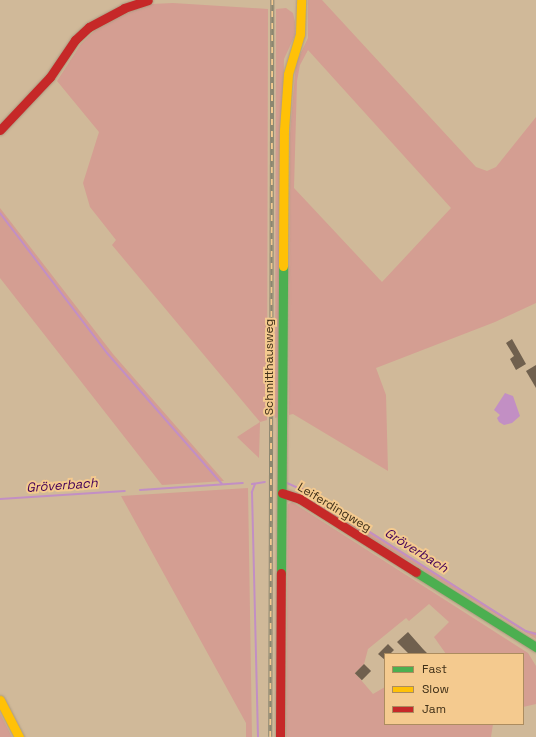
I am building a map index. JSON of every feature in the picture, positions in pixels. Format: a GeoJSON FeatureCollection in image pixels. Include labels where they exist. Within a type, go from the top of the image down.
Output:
{"type":"FeatureCollection","features":[{"type":"Feature","properties":{"kind":"street"},"geometry":{"type":"LineString","coordinates":[[0,130],[50,77],[76,40],[89,27],[124,8],[148,0]]}},
{"type":"Feature","properties":{"kind":"street","name":"Schmitthausweg"},"geometry":{"type":"LineString","coordinates":[[280,737],[284,130],[288,74],[300,34],[301,0]]}},
{"type":"Feature","properties":{"kind":"street","name":"Leiferdingweg"},"geometry":{"type":"LineString","coordinates":[[282,492],[306,503],[536,648]]}},
{"type":"Feature","properties":{"kind":"street"},"geometry":{"type":"LineString","coordinates":[[0,700],[18,737]]}},
{"type":"Feature","properties":{"kind":"shaded area"},"geometry":{"type":"Polygon","coordinates":[[[308,0],[322,0],[476,167],[487,171],[496,167],[536,117],[536,303],[495,322],[376,368],[386,395],[388,471],[293,414],[289,415],[290,133],[296,63],[308,38],[308,0]],[[308,50],[300,65],[297,81],[294,188],[382,282],[451,208],[308,50]]]}},
{"type":"Feature","properties":{"kind":"shaded area"},"geometry":{"type":"Polygon","coordinates":[[[173,3],[268,9],[267,420],[260,422],[112,245],[116,240],[90,207],[83,183],[99,132],[57,81],[81,44],[95,30],[133,10],[152,4],[173,3]]]}},
{"type":"Feature","properties":{"kind":"shaded area"},"geometry":{"type":"Polygon","coordinates":[[[286,8],[293,13],[295,35],[284,59],[278,417],[275,418],[276,9],[286,8]]]}},
{"type":"Feature","properties":{"kind":"shaded area"},"geometry":{"type":"Polygon","coordinates":[[[0,208],[113,354],[224,481],[162,485],[0,278],[0,208]]]}},
{"type":"Feature","properties":{"kind":"shaded area"},"geometry":{"type":"Polygon","coordinates":[[[505,393],[513,396],[520,416],[512,423],[504,425],[499,422],[497,418],[500,415],[494,410],[505,393]]]}},
{"type":"Feature","properties":{"kind":"shaded area"},"geometry":{"type":"Polygon","coordinates":[[[260,422],[259,458],[237,437],[260,422]]]}},
{"type":"Feature","properties":{"kind":"shaded area"},"geometry":{"type":"Polygon","coordinates":[[[301,487],[527,631],[536,632],[536,639],[296,492],[296,490],[301,487]]]}},
{"type":"Feature","properties":{"kind":"shaded area"},"geometry":{"type":"Polygon","coordinates":[[[248,488],[252,737],[246,737],[246,723],[121,496],[248,488]]]}},
{"type":"Feature","properties":{"kind":"shaded area"},"geometry":{"type":"Polygon","coordinates":[[[292,502],[528,653],[536,666],[536,704],[524,707],[524,653],[445,653],[434,637],[449,622],[429,604],[409,621],[406,618],[368,649],[364,664],[355,673],[373,694],[384,688],[384,725],[493,725],[491,737],[286,737],[288,504],[292,502]]]}},
{"type":"Feature","properties":{"kind":"shaded area"},"geometry":{"type":"Polygon","coordinates":[[[0,713],[12,737],[0,737],[0,713]]]}},
{"type":"Feature","properties":{"kind":"building"},"geometry":{"type":"Polygon","coordinates":[[[512,339],[526,364],[516,370],[510,359],[514,356],[506,343],[512,339]]]}},
{"type":"Feature","properties":{"kind":"building"},"geometry":{"type":"Polygon","coordinates":[[[536,365],[536,388],[526,371],[536,365]]]}},
{"type":"Feature","properties":{"kind":"building"},"geometry":{"type":"Polygon","coordinates":[[[408,632],[427,653],[408,653],[397,642],[408,632]]]}},
{"type":"Feature","properties":{"kind":"building"},"geometry":{"type":"Polygon","coordinates":[[[388,644],[394,650],[391,653],[384,653],[384,659],[378,654],[388,644]]]}},
{"type":"Feature","properties":{"kind":"building"},"geometry":{"type":"Polygon","coordinates":[[[364,664],[371,671],[362,680],[355,673],[364,664]]]}},
{"type":"Feature","properties":{"kind":"waterway"},"geometry":{"type":"LineString","coordinates":[[0,213],[107,353],[222,484]]}},
{"type":"Feature","properties":{"kind":"waterway","name":"Gröverbach"},"geometry":{"type":"LineString","coordinates":[[252,484],[265,482]]}},
{"type":"Feature","properties":{"kind":"waterway","name":"Gröverbach"},"geometry":{"type":"LineString","coordinates":[[140,490],[243,483]]}},
{"type":"Feature","properties":{"kind":"waterway","name":"Gröverbach"},"geometry":{"type":"LineString","coordinates":[[287,483],[305,491],[526,631],[536,634]]}},
{"type":"Feature","properties":{"kind":"waterway","name":"Gröverbach"},"geometry":{"type":"LineString","coordinates":[[255,484],[252,492],[258,737]]}},
{"type":"Feature","properties":{"kind":"waterway","name":"Gröverbach"},"geometry":{"type":"LineString","coordinates":[[0,499],[125,491]]}},
{"type":"Feature","properties":{"kind":"railway"},"geometry":{"type":"LineString","coordinates":[[270,737],[272,0]]}},
{"type":"Feature","properties":{"kind":"traffic: fast"},"geometry":{"type":"LineString","coordinates":[[281,573],[283,266]]}},
{"type":"Feature","properties":{"kind":"traffic: fast"},"geometry":{"type":"LineString","coordinates":[[416,572],[536,647]]}},
{"type":"Feature","properties":{"kind":"traffic: slow"},"geometry":{"type":"LineString","coordinates":[[283,266],[284,130],[288,74],[300,34],[301,0]]}},
{"type":"Feature","properties":{"kind":"traffic: slow"},"geometry":{"type":"LineString","coordinates":[[0,700],[19,737]]}},
{"type":"Feature","properties":{"kind":"traffic: jam"},"geometry":{"type":"LineString","coordinates":[[0,130],[50,77],[75,40],[89,27],[124,8],[148,0]]}},
{"type":"Feature","properties":{"kind":"traffic: jam"},"geometry":{"type":"LineString","coordinates":[[282,493],[300,499],[416,572]]}},
{"type":"Feature","properties":{"kind":"traffic: jam"},"geometry":{"type":"LineString","coordinates":[[280,737],[281,573]]}}]}
